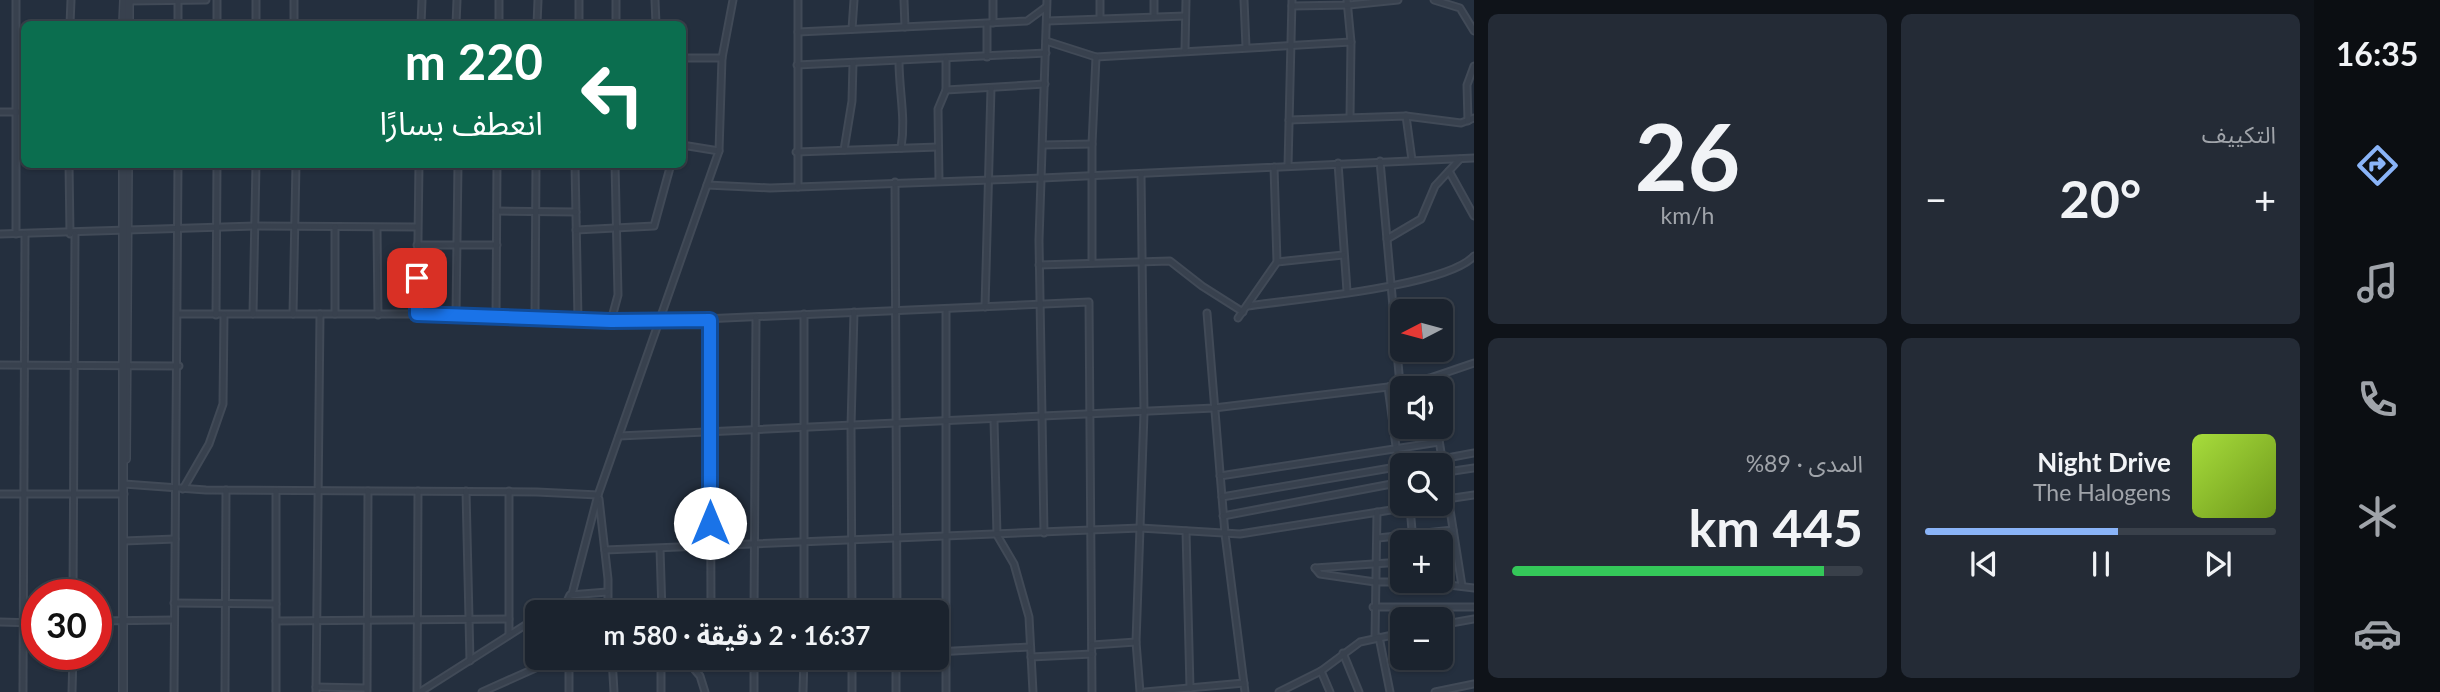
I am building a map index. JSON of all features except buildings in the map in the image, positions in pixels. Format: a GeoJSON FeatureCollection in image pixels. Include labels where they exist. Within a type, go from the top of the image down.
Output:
{"type":"FeatureCollection","features":[{"type":"Feature","properties":{"kind":"street"},"geometry":{"type":"LineString","coordinates":[[16,0],[21,112],[16,234]]}},
{"type":"Feature","properties":{"kind":"street"},"geometry":{"type":"LineString","coordinates":[[70,21],[71,0]]}},
{"type":"Feature","properties":{"kind":"street"},"geometry":{"type":"LineString","coordinates":[[128,0],[206,0]]}},
{"type":"Feature","properties":{"kind":"street"},"geometry":{"type":"LineString","coordinates":[[124,21],[128,0]]}},
{"type":"Feature","properties":{"kind":"street"},"geometry":{"type":"LineString","coordinates":[[128,0],[129,21]]}},
{"type":"Feature","properties":{"kind":"street"},"geometry":{"type":"LineString","coordinates":[[217,0],[217,21]]}},
{"type":"Feature","properties":{"kind":"street"},"geometry":{"type":"LineString","coordinates":[[256,0],[256,21]]}},
{"type":"Feature","properties":{"kind":"street"},"geometry":{"type":"LineString","coordinates":[[293,0],[294,21]]}},
{"type":"Feature","properties":{"kind":"street"},"geometry":{"type":"LineString","coordinates":[[421,21],[422,0]]}},
{"type":"Feature","properties":{"kind":"street"},"geometry":{"type":"LineString","coordinates":[[456,21],[457,0]]}},
{"type":"Feature","properties":{"kind":"street"},"geometry":{"type":"LineString","coordinates":[[499,0],[499,21]]}},
{"type":"Feature","properties":{"kind":"street"},"geometry":{"type":"LineString","coordinates":[[537,21],[538,0]]}},
{"type":"Feature","properties":{"kind":"street"},"geometry":{"type":"LineString","coordinates":[[579,0],[579,21]]}},
{"type":"Feature","properties":{"kind":"street"},"geometry":{"type":"LineString","coordinates":[[616,0],[616,21]]}},
{"type":"Feature","properties":{"kind":"street"},"geometry":{"type":"LineString","coordinates":[[655,0],[656,21]]}},
{"type":"Feature","properties":{"kind":"street"},"geometry":{"type":"LineString","coordinates":[[569,600],[598,495],[719,151],[722,58],[733,0]]}},
{"type":"Feature","properties":{"kind":"street"},"geometry":{"type":"LineString","coordinates":[[797,187],[798,0]]}},
{"type":"Feature","properties":{"kind":"street"},"geometry":{"type":"LineString","coordinates":[[852,29],[854,0]]}},
{"type":"Feature","properties":{"kind":"street"},"geometry":{"type":"LineString","coordinates":[[904,0],[905,27]]}},
{"type":"Feature","properties":{"kind":"street"},"geometry":{"type":"LineString","coordinates":[[987,57],[993,0]]}},
{"type":"Feature","properties":{"kind":"street"},"geometry":{"type":"LineString","coordinates":[[1100,0],[1100,18]]}},
{"type":"Feature","properties":{"kind":"street"},"geometry":{"type":"LineString","coordinates":[[1154,0],[1154,16]]}},
{"type":"Feature","properties":{"kind":"street"},"geometry":{"type":"LineString","coordinates":[[1185,50],[1186,0]]}},
{"type":"Feature","properties":{"kind":"street"},"geometry":{"type":"LineString","coordinates":[[1244,0],[1246,47]]}},
{"type":"Feature","properties":{"kind":"street"},"geometry":{"type":"LineString","coordinates":[[1288,166],[1292,3],[1398,0]]}},
{"type":"Feature","properties":{"kind":"street"},"geometry":{"type":"LineString","coordinates":[[1434,0],[1462,10],[1474,31]]}},
{"type":"Feature","properties":{"kind":"street"},"geometry":{"type":"LineString","coordinates":[[1456,6],[1462,0]]}},
{"type":"Feature","properties":{"kind":"street"},"geometry":{"type":"LineString","coordinates":[[178,1],[178,21]]}},
{"type":"Feature","properties":{"kind":"street"},"geometry":{"type":"LineString","coordinates":[[798,32],[1027,20],[1046,3]]}},
{"type":"Feature","properties":{"kind":"street"},"geometry":{"type":"LineString","coordinates":[[1044,533],[1044,417],[1039,265],[1046,3]]}},
{"type":"Feature","properties":{"kind":"street"},"geometry":{"type":"LineString","coordinates":[[1348,3],[1351,42],[1350,117]]}},
{"type":"Feature","properties":{"kind":"street"},"geometry":{"type":"LineString","coordinates":[[1047,21],[1185,16]]}},
{"type":"Feature","properties":{"kind":"street"},"geometry":{"type":"LineString","coordinates":[[1046,41],[1096,57],[1351,42]]}},
{"type":"Feature","properties":{"kind":"street"},"geometry":{"type":"LineString","coordinates":[[797,65],[1046,53]]}},
{"type":"Feature","properties":{"kind":"street"},"geometry":{"type":"LineString","coordinates":[[1092,263],[1091,176],[1096,57]]}},
{"type":"Feature","properties":{"kind":"street"},"geometry":{"type":"LineString","coordinates":[[686,58],[722,58]]}},
{"type":"Feature","properties":{"kind":"street"},"geometry":{"type":"LineString","coordinates":[[939,181],[938,109],[946,90],[946,59]]}},
{"type":"Feature","properties":{"kind":"street"},"geometry":{"type":"LineString","coordinates":[[899,61],[899,94],[905,110],[901,148]]}},
{"type":"Feature","properties":{"kind":"street"},"geometry":{"type":"LineString","coordinates":[[844,150],[852,101],[853,63]]}},
{"type":"Feature","properties":{"kind":"street"},"geometry":{"type":"LineString","coordinates":[[1289,120],[1406,116],[1471,119],[1467,85],[1474,66]]}},
{"type":"Feature","properties":{"kind":"street"},"geometry":{"type":"LineString","coordinates":[[946,90],[1045,85]]}},
{"type":"Feature","properties":{"kind":"street"},"geometry":{"type":"LineString","coordinates":[[985,307],[990,88]]}},
{"type":"Feature","properties":{"kind":"street"},"geometry":{"type":"LineString","coordinates":[[0,112],[21,112]]}},
{"type":"Feature","properties":{"kind":"street"},"geometry":{"type":"LineString","coordinates":[[1406,116],[1412,160]]}},
{"type":"Feature","properties":{"kind":"street"},"geometry":{"type":"LineString","coordinates":[[1043,145],[1092,144]]}},
{"type":"Feature","properties":{"kind":"street"},"geometry":{"type":"LineString","coordinates":[[686,146],[719,151]]}},
{"type":"Feature","properties":{"kind":"street"},"geometry":{"type":"LineString","coordinates":[[796,152],[938,147]]}},
{"type":"Feature","properties":{"kind":"street"},"geometry":{"type":"LineString","coordinates":[[707,185],[797,187],[1474,158]]}},
{"type":"Feature","properties":{"kind":"street"},"geometry":{"type":"LineString","coordinates":[[1387,239],[1421,219],[1436,186],[1461,159]]}},
{"type":"Feature","properties":{"kind":"street"},"geometry":{"type":"LineString","coordinates":[[1380,161],[1399,376]]}},
{"type":"Feature","properties":{"kind":"street"},"geometry":{"type":"LineString","coordinates":[[1338,163],[1343,255],[1348,291]]}},
{"type":"Feature","properties":{"kind":"street"},"geometry":{"type":"LineString","coordinates":[[1238,318],[1277,262],[1274,167]]}},
{"type":"Feature","properties":{"kind":"street"},"geometry":{"type":"LineString","coordinates":[[69,168],[75,366],[73,579]]}},
{"type":"Feature","properties":{"kind":"street"},"geometry":{"type":"LineString","coordinates":[[123,168],[123,692]]}},
{"type":"Feature","properties":{"kind":"street"},"geometry":{"type":"LineString","coordinates":[[125,232],[128,168]]}},
{"type":"Feature","properties":{"kind":"street"},"geometry":{"type":"LineString","coordinates":[[174,692],[175,540],[180,488],[178,168]]}},
{"type":"Feature","properties":{"kind":"street"},"geometry":{"type":"LineString","coordinates":[[216,315],[217,168]]}},
{"type":"Feature","properties":{"kind":"street"},"geometry":{"type":"LineString","coordinates":[[253,314],[256,168]]}},
{"type":"Feature","properties":{"kind":"street"},"geometry":{"type":"LineString","coordinates":[[293,314],[296,168]]}},
{"type":"Feature","properties":{"kind":"street"},"geometry":{"type":"LineString","coordinates":[[417,314],[419,168]]}},
{"type":"Feature","properties":{"kind":"street"},"geometry":{"type":"LineString","coordinates":[[456,314],[458,168]]}},
{"type":"Feature","properties":{"kind":"street"},"geometry":{"type":"LineString","coordinates":[[496,315],[497,168]]}},
{"type":"Feature","properties":{"kind":"street"},"geometry":{"type":"LineString","coordinates":[[535,317],[536,168]]}},
{"type":"Feature","properties":{"kind":"street"},"geometry":{"type":"LineString","coordinates":[[575,168],[578,319]]}},
{"type":"Feature","properties":{"kind":"street"},"geometry":{"type":"LineString","coordinates":[[611,321],[618,295],[615,168]]}},
{"type":"Feature","properties":{"kind":"street"},"geometry":{"type":"LineString","coordinates":[[576,230],[654,226],[670,168]]}},
{"type":"Feature","properties":{"kind":"street"},"geometry":{"type":"LineString","coordinates":[[1449,171],[1474,216]]}},
{"type":"Feature","properties":{"kind":"street"},"geometry":{"type":"LineString","coordinates":[[1141,174],[1144,414],[1136,642],[1142,692],[1244,683]]}},
{"type":"Feature","properties":{"kind":"street"},"geometry":{"type":"LineString","coordinates":[[895,182],[897,600]]}},
{"type":"Feature","properties":{"kind":"street"},"geometry":{"type":"LineString","coordinates":[[497,211],[576,212]]}},
{"type":"Feature","properties":{"kind":"street"},"geometry":{"type":"LineString","coordinates":[[0,234],[72,234],[255,226],[418,228]]}},
{"type":"Feature","properties":{"kind":"street"},"geometry":{"type":"LineString","coordinates":[[335,227],[335,314]]}},
{"type":"Feature","properties":{"kind":"street"},"geometry":{"type":"LineString","coordinates":[[377,228],[378,315]]}},
{"type":"Feature","properties":{"kind":"street"},"geometry":{"type":"LineString","coordinates":[[24,579],[25,234]]}},
{"type":"Feature","properties":{"kind":"street"},"geometry":{"type":"LineString","coordinates":[[418,245],[497,245]]}},
{"type":"Feature","properties":{"kind":"street"},"geometry":{"type":"LineString","coordinates":[[1277,262],[1343,255]]}},
{"type":"Feature","properties":{"kind":"street"},"geometry":{"type":"LineString","coordinates":[[1248,306],[1348,291],[1391,288],[1462,265],[1474,256]]}},
{"type":"Feature","properties":{"kind":"street"},"geometry":{"type":"LineString","coordinates":[[1039,265],[1170,261],[1202,286],[1243,312]]}},
{"type":"Feature","properties":{"kind":"street"},"geometry":{"type":"LineString","coordinates":[[178,314],[456,314],[659,321],[1090,302],[1088,414],[1093,530],[1092,692]]}},
{"type":"Feature","properties":{"kind":"street"},"geometry":{"type":"LineString","coordinates":[[946,309],[946,600]]}},
{"type":"Feature","properties":{"kind":"street"},"geometry":{"type":"LineString","coordinates":[[852,600],[850,426],[854,313]]}},
{"type":"Feature","properties":{"kind":"street"},"geometry":{"type":"LineString","coordinates":[[1207,313],[1223,516],[1245,692]]}},
{"type":"Feature","properties":{"kind":"street"},"geometry":{"type":"LineString","coordinates":[[320,314],[316,690],[366,690],[368,491]]}},
{"type":"Feature","properties":{"kind":"street"},"geometry":{"type":"LineString","coordinates":[[804,314],[804,600]]}},
{"type":"Feature","properties":{"kind":"street"},"geometry":{"type":"LineString","coordinates":[[180,488],[209,444],[223,404],[225,315]]}},
{"type":"Feature","properties":{"kind":"street"},"geometry":{"type":"LineString","coordinates":[[754,600],[756,318]]}},
{"type":"Feature","properties":{"kind":"street"},"geometry":{"type":"LineString","coordinates":[[710,320],[711,600]]}},
{"type":"Feature","properties":{"kind":"street"},"geometry":{"type":"LineString","coordinates":[[1436,376],[1474,363]]}},
{"type":"Feature","properties":{"kind":"street"},"geometry":{"type":"LineString","coordinates":[[0,365],[179,366]]}},
{"type":"Feature","properties":{"kind":"street"},"geometry":{"type":"LineString","coordinates":[[619,436],[1088,414],[1144,414],[1388,387],[1396,453]]}},
{"type":"Feature","properties":{"kind":"street"},"geometry":{"type":"LineString","coordinates":[[994,420],[997,535],[1014,564],[1028,611],[1033,692]]}},
{"type":"Feature","properties":{"kind":"street"},"geometry":{"type":"LineString","coordinates":[[1439,439],[1442,453]]}},
{"type":"Feature","properties":{"kind":"street"},"geometry":{"type":"LineString","coordinates":[[1220,476],[1439,442]]}},
{"type":"Feature","properties":{"kind":"street"},"geometry":{"type":"LineString","coordinates":[[1453,457],[1474,453]]}},
{"type":"Feature","properties":{"kind":"street"},"geometry":{"type":"LineString","coordinates":[[1222,497],[1390,468]]}},
{"type":"Feature","properties":{"kind":"street"},"geometry":{"type":"LineString","coordinates":[[1453,471],[1474,468]]}},
{"type":"Feature","properties":{"kind":"street"},"geometry":{"type":"LineString","coordinates":[[124,484],[226,490],[509,491],[598,495]]}},
{"type":"Feature","properties":{"kind":"street"},"geometry":{"type":"LineString","coordinates":[[1223,516],[1390,484]]}},
{"type":"Feature","properties":{"kind":"street"},"geometry":{"type":"LineString","coordinates":[[225,692],[226,490]]}},
{"type":"Feature","properties":{"kind":"street"},"geometry":{"type":"LineString","coordinates":[[276,491],[276,692]]}},
{"type":"Feature","properties":{"kind":"street"},"geometry":{"type":"LineString","coordinates":[[418,491],[418,692],[525,625]]}},
{"type":"Feature","properties":{"kind":"street"},"geometry":{"type":"LineString","coordinates":[[466,491],[470,661]]}},
{"type":"Feature","properties":{"kind":"street"},"geometry":{"type":"LineString","coordinates":[[509,491],[509,635]]}},
{"type":"Feature","properties":{"kind":"street"},"geometry":{"type":"LineString","coordinates":[[0,494],[124,494]]}},
{"type":"Feature","properties":{"kind":"street"},"geometry":{"type":"LineString","coordinates":[[598,495],[607,600]]}},
{"type":"Feature","properties":{"kind":"street"},"geometry":{"type":"LineString","coordinates":[[1453,497],[1474,495]]}},
{"type":"Feature","properties":{"kind":"street"},"geometry":{"type":"LineString","coordinates":[[605,550],[1140,527],[1225,534],[1390,509]]}},
{"type":"Feature","properties":{"kind":"street"},"geometry":{"type":"LineString","coordinates":[[1377,512],[1377,564],[1373,607],[1377,638],[1390,692]]}},
{"type":"Feature","properties":{"kind":"street"},"geometry":{"type":"LineString","coordinates":[[1451,516],[1462,586]]}},
{"type":"Feature","properties":{"kind":"street"},"geometry":{"type":"LineString","coordinates":[[1186,531],[1191,688]]}},
{"type":"Feature","properties":{"kind":"street"},"geometry":{"type":"LineString","coordinates":[[1378,538],[1390,537]]}},
{"type":"Feature","properties":{"kind":"street"},"geometry":{"type":"LineString","coordinates":[[124,541],[175,540]]}},
{"type":"Feature","properties":{"kind":"street"},"geometry":{"type":"LineString","coordinates":[[660,549],[662,600]]}},
{"type":"Feature","properties":{"kind":"street"},"geometry":{"type":"LineString","coordinates":[[1390,563],[1315,569],[1320,574],[1390,582]]}},
{"type":"Feature","properties":{"kind":"street"},"geometry":{"type":"LineString","coordinates":[[1453,585],[1474,589]]}},
{"type":"Feature","properties":{"kind":"street"},"geometry":{"type":"LineString","coordinates":[[572,594],[607,592]]}},
{"type":"Feature","properties":{"kind":"street"},"geometry":{"type":"LineString","coordinates":[[174,603],[276,604]]}},
{"type":"Feature","properties":{"kind":"street"},"geometry":{"type":"LineString","coordinates":[[1373,607],[1474,607]]}},
{"type":"Feature","properties":{"kind":"street"},"geometry":{"type":"LineString","coordinates":[[276,621],[315,623],[509,619]]}},
{"type":"Feature","properties":{"kind":"street"},"geometry":{"type":"LineString","coordinates":[[1453,623],[1474,619]]}},
{"type":"Feature","properties":{"kind":"street"},"geometry":{"type":"LineString","coordinates":[[112,620],[174,621]]}},
{"type":"Feature","properties":{"kind":"street"},"geometry":{"type":"LineString","coordinates":[[0,622],[21,622]]}},
{"type":"Feature","properties":{"kind":"street"},"geometry":{"type":"LineString","coordinates":[[1279,692],[1321,671],[1360,642],[1390,635]]}},
{"type":"Feature","properties":{"kind":"street"},"geometry":{"type":"LineString","coordinates":[[1092,645],[1136,642]]}},
{"type":"Feature","properties":{"kind":"street"},"geometry":{"type":"LineString","coordinates":[[949,652],[1029,647]]}},
{"type":"Feature","properties":{"kind":"street"},"geometry":{"type":"LineString","coordinates":[[1343,653],[1359,692]]}},
{"type":"Feature","properties":{"kind":"street"},"geometry":{"type":"LineString","coordinates":[[1031,657],[1092,654]]}},
{"type":"Feature","properties":{"kind":"street"},"geometry":{"type":"LineString","coordinates":[[23,670],[23,692]]}},
{"type":"Feature","properties":{"kind":"street"},"geometry":{"type":"LineString","coordinates":[[72,692],[73,670]]}},
{"type":"Feature","properties":{"kind":"street"},"geometry":{"type":"LineString","coordinates":[[482,692],[531,670]]}},
{"type":"Feature","properties":{"kind":"street"},"geometry":{"type":"LineString","coordinates":[[569,670],[569,692]]}},
{"type":"Feature","properties":{"kind":"street"},"geometry":{"type":"LineString","coordinates":[[613,670],[614,692]]}},
{"type":"Feature","properties":{"kind":"street"},"geometry":{"type":"LineString","coordinates":[[661,670],[661,692]]}},
{"type":"Feature","properties":{"kind":"street"},"geometry":{"type":"LineString","coordinates":[[695,670],[700,676],[705,692]]}},
{"type":"Feature","properties":{"kind":"street"},"geometry":{"type":"LineString","coordinates":[[754,670],[754,692]]}},
{"type":"Feature","properties":{"kind":"street"},"geometry":{"type":"LineString","coordinates":[[803,692],[804,670]]}},
{"type":"Feature","properties":{"kind":"street"},"geometry":{"type":"LineString","coordinates":[[852,670],[852,692]]}},
{"type":"Feature","properties":{"kind":"street"},"geometry":{"type":"LineString","coordinates":[[896,670],[896,692]]}},
{"type":"Feature","properties":{"kind":"street"},"geometry":{"type":"LineString","coordinates":[[946,692],[947,670]]}},
{"type":"Feature","properties":{"kind":"street"},"geometry":{"type":"LineString","coordinates":[[1321,671],[1330,692]]}},
{"type":"Feature","properties":{"kind":"street"},"geometry":{"type":"LineString","coordinates":[[1435,692],[1474,684]]}},
{"type":"Feature","properties":{"kind":"route"},"geometry":{"type":"LineString","coordinates":[[417,278],[417,314],[611,321],[710,320],[710,523]]}}]}
